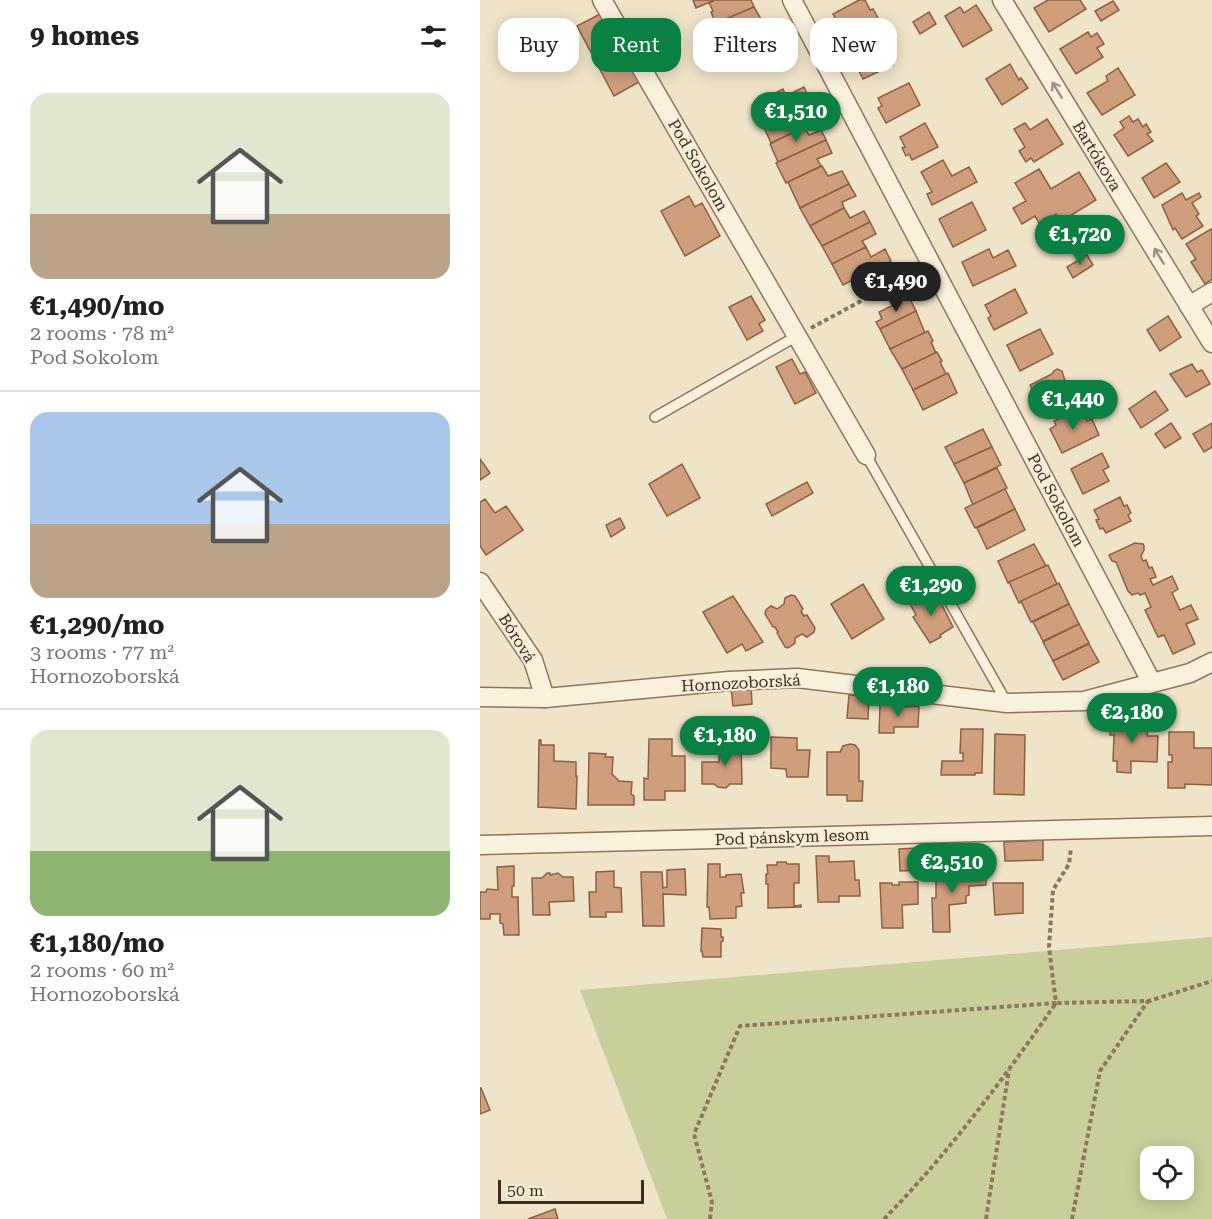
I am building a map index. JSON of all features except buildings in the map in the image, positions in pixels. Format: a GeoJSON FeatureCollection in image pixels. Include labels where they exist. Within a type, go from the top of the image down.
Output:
{"type":"FeatureCollection","features":[{"type":"Feature","properties":{"kind":"street","name":"Pod Sokolom"},"geometry":{"type":"LineString","coordinates":[[602,0],[866,455]]}},
{"type":"Feature","properties":{"kind":"street","name":"Pod Sokolom"},"geometry":{"type":"LineString","coordinates":[[792,0],[1152,683]]}},
{"type":"Feature","properties":{"kind":"street","name":"Bartókova"},"geometry":{"type":"LineString","coordinates":[[1002,0],[1212,343]]}},
{"type":"Feature","properties":{"kind":"street"},"geometry":{"type":"LineString","coordinates":[[1189,306],[1212,292]]}},
{"type":"Feature","properties":{"kind":"street","name":"Bórová"},"geometry":{"type":"LineString","coordinates":[[480,582],[533,660],[545,698]]}},
{"type":"Feature","properties":{"kind":"street","name":"Hornozoborská"},"geometry":{"type":"LineString","coordinates":[[480,697],[545,698],[729,681],[797,678],[1007,703],[1084,701],[1190,673],[1212,662]]}},
{"type":"Feature","properties":{"kind":"street","name":"Pod pánskym lesom"},"geometry":{"type":"LineString","coordinates":[[480,845],[1212,826]]}},
{"type":"Feature","properties":{"kind":"lane"},"geometry":{"type":"LineString","coordinates":[[656,417],[797,336]]}},
{"type":"Feature","properties":{"kind":"lane"},"geometry":{"type":"LineString","coordinates":[[866,455],[1007,703]]}},
{"type":"Feature","properties":{"kind":"path"},"geometry":{"type":"LineString","coordinates":[[797,336],[931,263]]}},
{"type":"Feature","properties":{"kind":"path"},"geometry":{"type":"LineString","coordinates":[[884,1219],[916,1187],[1009,1070],[1056,1003],[1048,947],[1053,890],[1069,864],[1074,829]]}},
{"type":"Feature","properties":{"kind":"path"},"geometry":{"type":"LineString","coordinates":[[710,1219],[712,1202],[694,1134],[740,1026],[1056,1003],[1149,1001],[1212,981]]}},
{"type":"Feature","properties":{"kind":"path"},"geometry":{"type":"LineString","coordinates":[[1072,1219],[1100,1071],[1149,1001]]}},
{"type":"Feature","properties":{"kind":"path"},"geometry":{"type":"LineString","coordinates":[[986,1219],[1009,1070]]}},
{"type":"Feature","properties":{"kind":"green space"},"geometry":{"type":"Polygon","coordinates":[[[1212,937],[1212,1219],[667,1219],[580,990],[1212,937]]]}}]}
